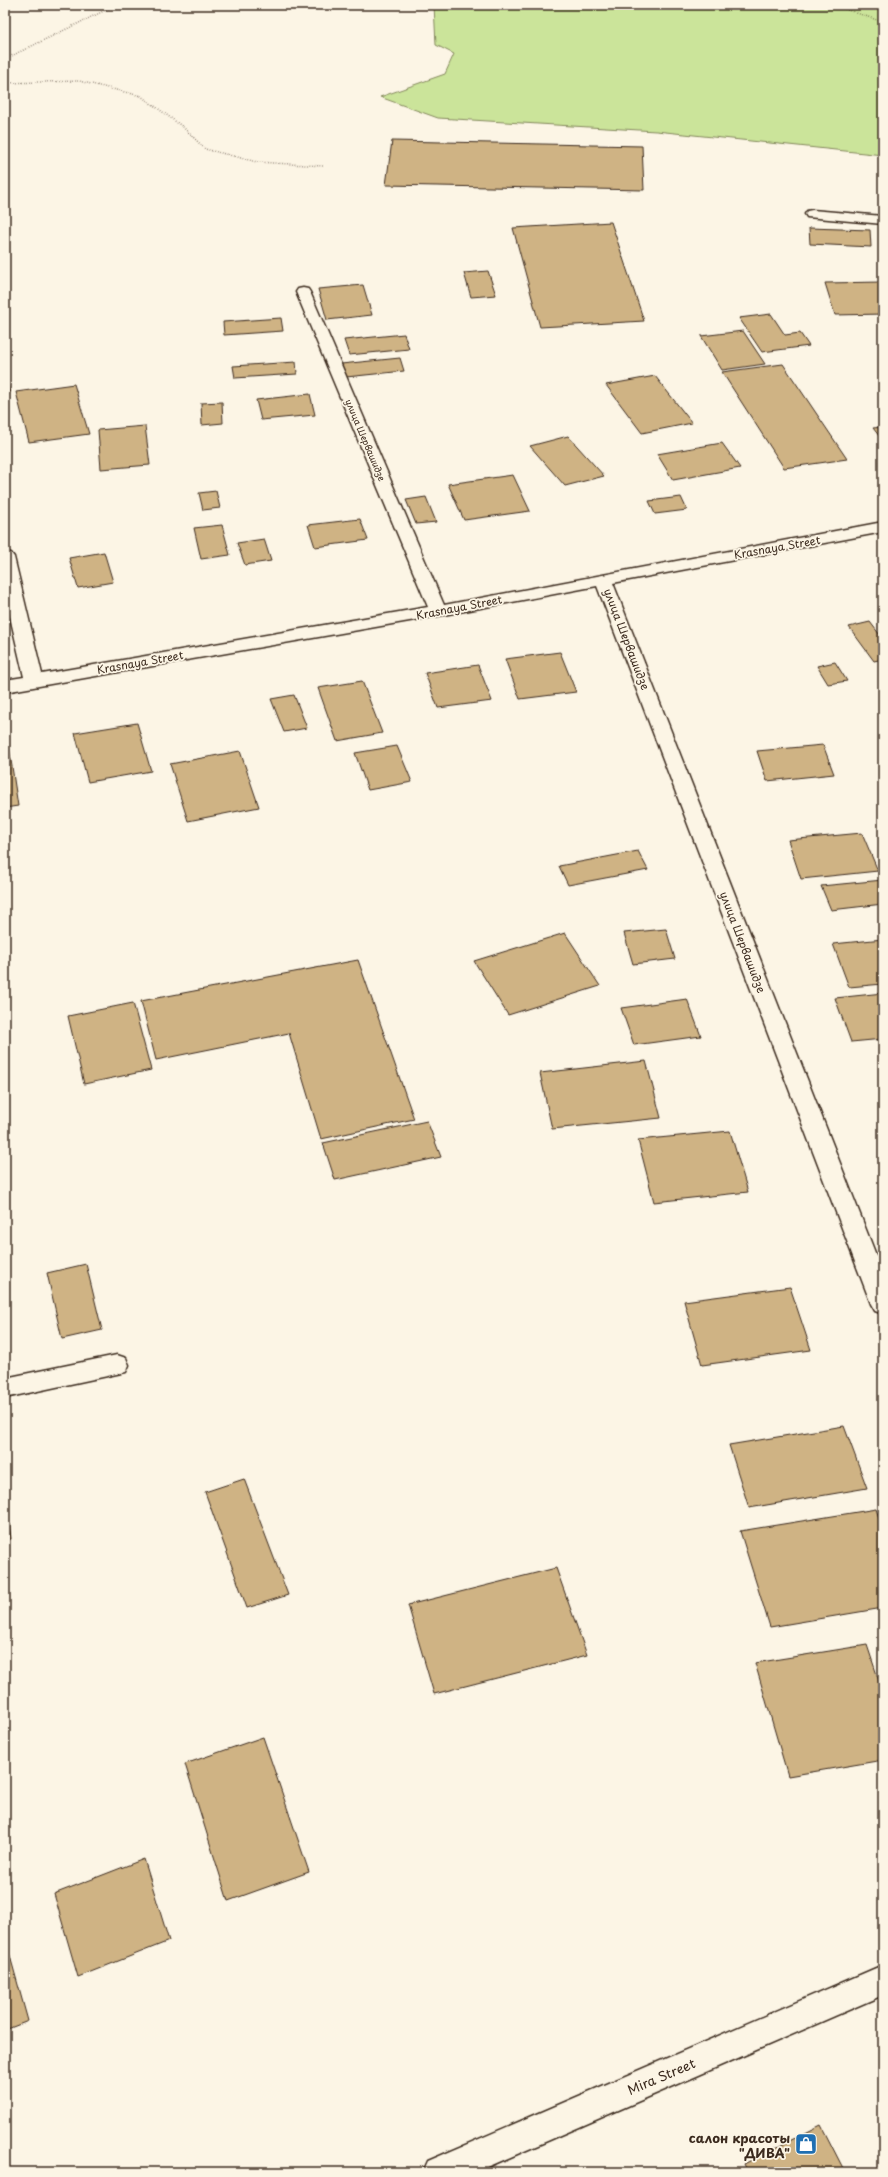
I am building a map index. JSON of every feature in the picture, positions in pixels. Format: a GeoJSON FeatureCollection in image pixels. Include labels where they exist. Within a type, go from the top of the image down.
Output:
{"type":"FeatureCollection","features":[{"type":"Feature","properties":{"kind":"street"},"geometry":{"type":"LineString","coordinates":[[812,214],[883,220]]}},
{"type":"Feature","properties":{"kind":"street","name":"улица Шервашидзе"},"geometry":{"type":"LineString","coordinates":[[303,292],[438,611]]}},
{"type":"Feature","properties":{"kind":"street","name":"Krasnaya Street"},"geometry":{"type":"LineString","coordinates":[[5,686],[438,611],[883,527]]}},
{"type":"Feature","properties":{"kind":"street"},"geometry":{"type":"LineString","coordinates":[[5,557],[34,681]]}},
{"type":"Feature","properties":{"kind":"street","name":"улица Шервашидзе"},"geometry":{"type":"LineString","coordinates":[[603,579],[883,1304]]}},
{"type":"Feature","properties":{"kind":"street"},"geometry":{"type":"LineString","coordinates":[[5,1388],[117,1365]]}},
{"type":"Feature","properties":{"kind":"street","name":"Mira Street"},"geometry":{"type":"LineString","coordinates":[[439,2172],[883,1980]]}},
{"type":"Feature","properties":{"kind":"path"},"geometry":{"type":"LineString","coordinates":[[5,59],[116,5]]}},
{"type":"Feature","properties":{"kind":"path"},"geometry":{"type":"LineString","coordinates":[[833,5],[883,22]]}},
{"type":"Feature","properties":{"kind":"path"},"geometry":{"type":"LineString","coordinates":[[5,82],[79,81],[141,96],[183,127],[205,149],[257,162],[324,166]]}},
{"type":"Feature","properties":{"kind":"green space"},"geometry":{"type":"Polygon","coordinates":[[[434,5],[883,5],[883,155],[656,131],[438,118],[380,97],[445,74],[454,54],[436,45],[434,5]]]}},
{"type":"Feature","properties":{"kind":"building"},"geometry":{"type":"Polygon","coordinates":[[[392,141],[642,146],[644,190],[386,185],[392,141]]]}},
{"type":"Feature","properties":{"kind":"building"},"geometry":{"type":"Polygon","coordinates":[[[611,222],[644,321],[540,327],[513,228],[611,222]]]}},
{"type":"Feature","properties":{"kind":"building"},"geometry":{"type":"Polygon","coordinates":[[[809,228],[870,230],[871,247],[810,244],[809,228]]]}},
{"type":"Feature","properties":{"kind":"building"},"geometry":{"type":"Polygon","coordinates":[[[488,271],[496,295],[471,297],[464,273],[488,271]]]}},
{"type":"Feature","properties":{"kind":"building"},"geometry":{"type":"Polygon","coordinates":[[[883,282],[883,314],[835,315],[825,283],[883,282]]]}},
{"type":"Feature","properties":{"kind":"building"},"geometry":{"type":"Polygon","coordinates":[[[363,285],[372,315],[327,320],[318,289],[363,285]]]}},
{"type":"Feature","properties":{"kind":"building"},"geometry":{"type":"Polygon","coordinates":[[[771,314],[785,335],[800,333],[809,346],[762,352],[739,318],[771,314]]]}},
{"type":"Feature","properties":{"kind":"building"},"geometry":{"type":"Polygon","coordinates":[[[281,318],[283,331],[224,335],[223,322],[281,318]]]}},
{"type":"Feature","properties":{"kind":"building"},"geometry":{"type":"Polygon","coordinates":[[[743,331],[765,364],[722,370],[701,336],[743,331]]]}},
{"type":"Feature","properties":{"kind":"building"},"geometry":{"type":"Polygon","coordinates":[[[404,334],[409,349],[349,355],[344,340],[404,334]]]}},
{"type":"Feature","properties":{"kind":"building"},"geometry":{"type":"Polygon","coordinates":[[[400,358],[404,371],[346,377],[341,364],[400,358]]]}},
{"type":"Feature","properties":{"kind":"building"},"geometry":{"type":"Polygon","coordinates":[[[296,362],[297,374],[235,378],[233,366],[296,362]]]}},
{"type":"Feature","properties":{"kind":"building"},"geometry":{"type":"Polygon","coordinates":[[[783,364],[847,459],[784,468],[722,372],[783,364]]]}},
{"type":"Feature","properties":{"kind":"building"},"geometry":{"type":"Polygon","coordinates":[[[5,375],[10,393],[5,394],[5,375]]]}},
{"type":"Feature","properties":{"kind":"building"},"geometry":{"type":"Polygon","coordinates":[[[655,376],[692,423],[642,433],[606,385],[655,376]]]}},
{"type":"Feature","properties":{"kind":"building"},"geometry":{"type":"Polygon","coordinates":[[[74,384],[89,434],[29,442],[16,392],[74,384]]]}},
{"type":"Feature","properties":{"kind":"building"},"geometry":{"type":"Polygon","coordinates":[[[310,394],[315,415],[261,420],[256,400],[310,394]]]}},
{"type":"Feature","properties":{"kind":"building"},"geometry":{"type":"Polygon","coordinates":[[[222,402],[223,423],[202,425],[201,403],[222,402]]]}},
{"type":"Feature","properties":{"kind":"building"},"geometry":{"type":"Polygon","coordinates":[[[145,426],[150,465],[101,469],[98,430],[145,426]]]}},
{"type":"Feature","properties":{"kind":"building"},"geometry":{"type":"Polygon","coordinates":[[[883,427],[883,441],[873,428],[883,427]]]}},
{"type":"Feature","properties":{"kind":"building"},"geometry":{"type":"Polygon","coordinates":[[[568,436],[604,476],[565,486],[530,446],[568,436]]]}},
{"type":"Feature","properties":{"kind":"building"},"geometry":{"type":"Polygon","coordinates":[[[722,443],[740,468],[673,480],[657,454],[722,443]]]}},
{"type":"Feature","properties":{"kind":"building"},"geometry":{"type":"Polygon","coordinates":[[[513,475],[530,511],[464,520],[448,484],[513,475]]]}},
{"type":"Feature","properties":{"kind":"building"},"geometry":{"type":"Polygon","coordinates":[[[216,491],[220,508],[203,510],[199,493],[216,491]]]}},
{"type":"Feature","properties":{"kind":"building"},"geometry":{"type":"Polygon","coordinates":[[[426,497],[436,522],[416,524],[406,500],[426,497]]]}},
{"type":"Feature","properties":{"kind":"building"},"geometry":{"type":"Polygon","coordinates":[[[681,497],[687,510],[655,514],[649,501],[681,497]]]}},
{"type":"Feature","properties":{"kind":"building"},"geometry":{"type":"Polygon","coordinates":[[[360,519],[368,540],[315,547],[308,525],[360,519]]]}},
{"type":"Feature","properties":{"kind":"building"},"geometry":{"type":"Polygon","coordinates":[[[222,525],[230,555],[201,559],[194,528],[222,525]]]}},
{"type":"Feature","properties":{"kind":"building"},"geometry":{"type":"Polygon","coordinates":[[[264,539],[271,561],[245,565],[237,543],[264,539]]]}},
{"type":"Feature","properties":{"kind":"building"},"geometry":{"type":"Polygon","coordinates":[[[104,552],[113,582],[78,588],[69,558],[104,552]]]}},
{"type":"Feature","properties":{"kind":"building"},"geometry":{"type":"Polygon","coordinates":[[[870,622],[883,639],[883,659],[874,661],[849,627],[870,622]]]}},
{"type":"Feature","properties":{"kind":"building"},"geometry":{"type":"Polygon","coordinates":[[[560,652],[576,692],[520,699],[505,659],[560,652]]]}},
{"type":"Feature","properties":{"kind":"building"},"geometry":{"type":"Polygon","coordinates":[[[835,662],[847,681],[828,684],[817,666],[835,662]]]}},
{"type":"Feature","properties":{"kind":"building"},"geometry":{"type":"Polygon","coordinates":[[[478,665],[492,701],[438,708],[425,673],[478,665]]]}},
{"type":"Feature","properties":{"kind":"building"},"geometry":{"type":"Polygon","coordinates":[[[362,681],[382,733],[337,741],[318,688],[362,681]]]}},
{"type":"Feature","properties":{"kind":"building"},"geometry":{"type":"Polygon","coordinates":[[[294,695],[307,728],[284,732],[271,699],[294,695]]]}},
{"type":"Feature","properties":{"kind":"building"},"geometry":{"type":"Polygon","coordinates":[[[137,723],[151,771],[88,782],[75,733],[137,723]]]}},
{"type":"Feature","properties":{"kind":"building"},"geometry":{"type":"Polygon","coordinates":[[[823,745],[834,774],[767,781],[757,751],[823,745]]]}},
{"type":"Feature","properties":{"kind":"building"},"geometry":{"type":"Polygon","coordinates":[[[397,746],[412,782],[368,790],[355,753],[397,746]]]}},
{"type":"Feature","properties":{"kind":"building"},"geometry":{"type":"Polygon","coordinates":[[[9,747],[18,806],[5,808],[5,748],[9,747]]]}},
{"type":"Feature","properties":{"kind":"building"},"geometry":{"type":"Polygon","coordinates":[[[240,751],[259,807],[188,821],[170,764],[240,751]]]}},
{"type":"Feature","properties":{"kind":"building"},"geometry":{"type":"Polygon","coordinates":[[[862,833],[878,871],[801,879],[788,840],[862,833]]]}},
{"type":"Feature","properties":{"kind":"building"},"geometry":{"type":"Polygon","coordinates":[[[638,851],[648,870],[568,885],[559,866],[638,851]]]}},
{"type":"Feature","properties":{"kind":"building"},"geometry":{"type":"Polygon","coordinates":[[[883,880],[883,904],[831,910],[821,886],[883,880]]]}},
{"type":"Feature","properties":{"kind":"building"},"geometry":{"type":"Polygon","coordinates":[[[666,929],[675,959],[633,964],[624,933],[666,929]]]}},
{"type":"Feature","properties":{"kind":"building"},"geometry":{"type":"Polygon","coordinates":[[[565,933],[600,986],[508,1015],[474,961],[565,933]]]}},
{"type":"Feature","properties":{"kind":"building"},"geometry":{"type":"Polygon","coordinates":[[[883,939],[883,984],[849,987],[833,944],[883,939]]]}},
{"type":"Feature","properties":{"kind":"building"},"geometry":{"type":"Polygon","coordinates":[[[358,960],[414,1119],[321,1139],[289,1033],[156,1060],[141,1001],[358,960]]]}},
{"type":"Feature","properties":{"kind":"building"},"geometry":{"type":"Polygon","coordinates":[[[883,993],[883,1039],[851,1042],[835,998],[883,993]]]}},
{"type":"Feature","properties":{"kind":"building"},"geometry":{"type":"Polygon","coordinates":[[[687,999],[701,1036],[634,1045],[621,1008],[687,999]]]}},
{"type":"Feature","properties":{"kind":"building"},"geometry":{"type":"Polygon","coordinates":[[[133,1003],[151,1070],[84,1084],[68,1016],[133,1003]]]}},
{"type":"Feature","properties":{"kind":"building"},"geometry":{"type":"Polygon","coordinates":[[[646,1061],[661,1118],[552,1129],[540,1073],[646,1061]]]}},
{"type":"Feature","properties":{"kind":"building"},"geometry":{"type":"Polygon","coordinates":[[[427,1121],[441,1157],[335,1180],[323,1143],[427,1121]]]}},
{"type":"Feature","properties":{"kind":"building"},"geometry":{"type":"Polygon","coordinates":[[[730,1131],[748,1192],[654,1202],[638,1140],[730,1131]]]}},
{"type":"Feature","properties":{"kind":"building"},"geometry":{"type":"Polygon","coordinates":[[[86,1264],[102,1330],[62,1339],[47,1273],[86,1264]]]}},
{"type":"Feature","properties":{"kind":"building"},"geometry":{"type":"Polygon","coordinates":[[[790,1287],[811,1350],[702,1365],[684,1301],[790,1287]]]}},
{"type":"Feature","properties":{"kind":"building"},"geometry":{"type":"Polygon","coordinates":[[[844,1426],[867,1488],[749,1508],[729,1445],[844,1426]]]}},
{"type":"Feature","properties":{"kind":"building"},"geometry":{"type":"Polygon","coordinates":[[[244,1479],[288,1595],[247,1608],[205,1492],[244,1479]]]}},
{"type":"Feature","properties":{"kind":"building"},"geometry":{"type":"Polygon","coordinates":[[[5,1485],[11,1539],[5,1540],[5,1485]]]}},
{"type":"Feature","properties":{"kind":"building"},"geometry":{"type":"Polygon","coordinates":[[[876,1509],[883,1530],[883,1608],[770,1627],[740,1531],[876,1509]]]}},
{"type":"Feature","properties":{"kind":"building"},"geometry":{"type":"Polygon","coordinates":[[[556,1568],[587,1655],[434,1694],[408,1605],[556,1568]]]}},
{"type":"Feature","properties":{"kind":"building"},"geometry":{"type":"Polygon","coordinates":[[[867,1645],[883,1693],[883,1760],[788,1776],[755,1663],[867,1645]]]}},
{"type":"Feature","properties":{"kind":"building"},"geometry":{"type":"Polygon","coordinates":[[[263,1737],[309,1872],[228,1901],[185,1764],[263,1737]]]}},
{"type":"Feature","properties":{"kind":"building"},"geometry":{"type":"Polygon","coordinates":[[[144,1859],[169,1941],[78,1977],[54,1894],[144,1859]]]}},
{"type":"Feature","properties":{"kind":"building"},"geometry":{"type":"Polygon","coordinates":[[[5,1938],[28,2021],[5,2030],[5,1938]]]}},
{"type":"Feature","properties":{"kind":"building","name":"салон красоты \"ДИВА\""},"geometry":{"type":"Polygon","coordinates":[[[821,2125],[845,2172],[748,2172],[744,2164],[821,2125]]]}},
{"type":"Feature","properties":{"kind":"place","name":"салон красоты \"ДИВА\""},"geometry":{"type":"Point","coordinates":[806,2144]}}]}
